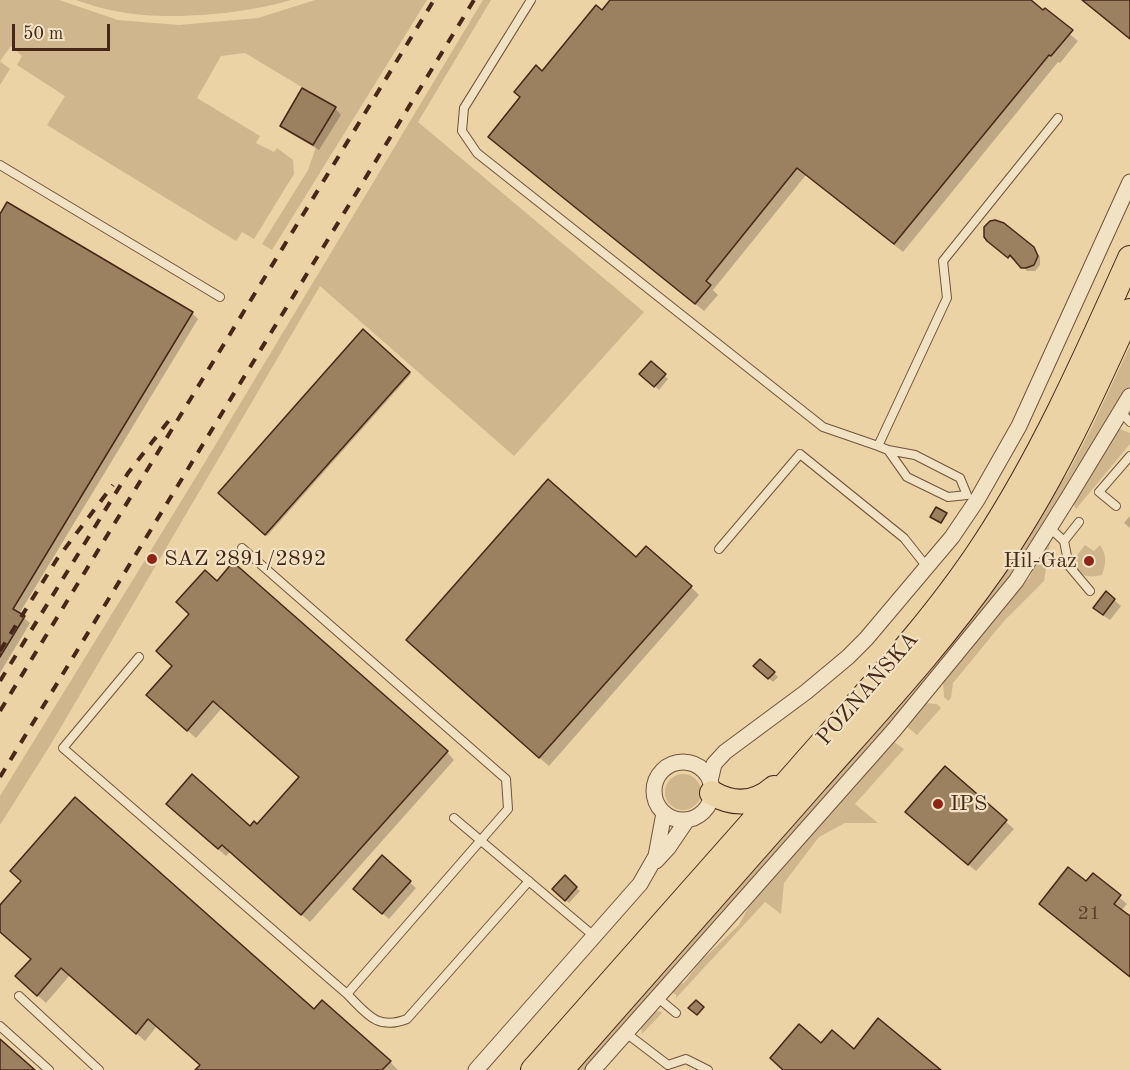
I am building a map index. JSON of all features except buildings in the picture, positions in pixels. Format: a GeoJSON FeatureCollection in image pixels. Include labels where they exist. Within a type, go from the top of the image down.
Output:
{"type":"FeatureCollection","features":[{"type":"Feature","properties":{"kind":"main road","name":"POZNAŃSKA"},"geometry":{"type":"LineString","coordinates":[[533,1070],[806,761],[916,634],[961,576],[989,537],[1017,490],[1068,396],[1130,258]]}},
{"type":"Feature","properties":{"kind":"main road","name":"POZNAŃSKA"},"geometry":{"type":"LineString","coordinates":[[561,1070],[871,719],[973,597],[1013,539],[1053,470],[1089,401],[1130,311]]}},
{"type":"Feature","properties":{"kind":"main road"},"geometry":{"type":"LineString","coordinates":[[711,787],[732,801],[754,801],[768,793],[806,761]]}},
{"type":"Feature","properties":{"kind":"street"},"geometry":{"type":"LineString","coordinates":[[711,787],[705,772],[697,765],[687,762],[676,763],[667,767],[660,775],[655,784],[655,795],[658,805],[671,818],[687,820],[704,811],[710,803],[714,765],[718,758],[806,692],[848,657],[866,639],[952,537],[972,497],[1019,426],[1130,182]]}},
{"type":"Feature","properties":{"kind":"street","name":"POZNAŃSKA"},"geometry":{"type":"LineString","coordinates":[[593,1070],[894,730],[1016,581],[1070,495],[1125,416],[1130,396]]}},
{"type":"Feature","properties":{"kind":"street"},"geometry":{"type":"LineString","coordinates":[[652,866],[659,846],[664,813]]}},
{"type":"Feature","properties":{"kind":"street"},"geometry":{"type":"LineString","coordinates":[[476,1070],[640,884],[687,820]]}},
{"type":"Feature","properties":{"kind":"lane"},"geometry":{"type":"LineString","coordinates":[[531,0],[464,108],[462,131],[477,153],[824,427],[888,450],[915,455],[960,478],[972,497]]}},
{"type":"Feature","properties":{"kind":"lane"},"geometry":{"type":"LineString","coordinates":[[878,446],[947,298],[944,261],[1058,118]]}},
{"type":"Feature","properties":{"kind":"lane"},"geometry":{"type":"LineString","coordinates":[[0,165],[220,297]]}},
{"type":"Feature","properties":{"kind":"lane"},"geometry":{"type":"LineString","coordinates":[[888,450],[907,477],[948,496],[972,497]]}},
{"type":"Feature","properties":{"kind":"lane"},"geometry":{"type":"LineString","coordinates":[[719,549],[800,454],[904,538],[927,567]]}},
{"type":"Feature","properties":{"kind":"lane"},"geometry":{"type":"LineString","coordinates":[[1116,506],[1099,492],[1130,456]]}},
{"type":"Feature","properties":{"kind":"lane"},"geometry":{"type":"LineString","coordinates":[[1064,541],[1079,522]]}},
{"type":"Feature","properties":{"kind":"lane"},"geometry":{"type":"LineString","coordinates":[[1050,528],[1064,541],[1069,566],[1090,591]]}},
{"type":"Feature","properties":{"kind":"lane"},"geometry":{"type":"LineString","coordinates":[[242,548],[506,779],[508,809],[347,994]]}},
{"type":"Feature","properties":{"kind":"lane"},"geometry":{"type":"LineString","coordinates":[[139,657],[63,748],[373,1019],[385,1024],[397,1023],[406,1019],[529,881]]}},
{"type":"Feature","properties":{"kind":"lane"},"geometry":{"type":"LineString","coordinates":[[454,818],[595,937]]}},
{"type":"Feature","properties":{"kind":"lane"},"geometry":{"type":"LineString","coordinates":[[19,996],[99,1070]]}},
{"type":"Feature","properties":{"kind":"lane"},"geometry":{"type":"LineString","coordinates":[[658,998],[676,1013]]}},
{"type":"Feature","properties":{"kind":"lane"},"geometry":{"type":"LineString","coordinates":[[0,1026],[49,1070]]}},
{"type":"Feature","properties":{"kind":"lane"},"geometry":{"type":"LineString","coordinates":[[626,1034],[668,1065],[686,1059],[708,1070]]}},
{"type":"Feature","properties":{"kind":"shaded area"},"geometry":{"type":"Polygon","coordinates":[[[0,0],[59,0],[118,20],[179,25],[258,18],[315,0],[427,0],[272,250],[262,244],[308,170],[316,147],[313,145],[335,107],[245,53],[221,56],[197,98],[260,136],[256,143],[274,152],[277,148],[293,160],[294,174],[254,239],[242,232],[236,241],[47,125],[65,96],[17,65],[22,56],[11,46],[0,61],[0,0]]]}},
{"type":"Feature","properties":{"kind":"shaded area"},"geometry":{"type":"Polygon","coordinates":[[[76,0],[291,0],[252,9],[206,15],[161,16],[115,11],[76,0]]]}},
{"type":"Feature","properties":{"kind":"shaded area"},"geometry":{"type":"Polygon","coordinates":[[[483,0],[491,0],[418,122],[644,312],[514,456],[320,286],[51,744],[0,825],[0,796],[196,477],[483,0]]]}},
{"type":"Feature","properties":{"kind":"shaded area"},"geometry":{"type":"Polygon","coordinates":[[[0,61],[10,69],[0,85],[0,61]]]}},
{"type":"Feature","properties":{"kind":"shaded area"},"geometry":{"type":"Polygon","coordinates":[[[1130,346],[1130,386],[1101,430],[1067,492],[1014,574],[895,721],[585,1070],[571,1070],[1028,529],[1068,473],[1130,346]]]}},
{"type":"Feature","properties":{"kind":"shaded area"},"geometry":{"type":"Polygon","coordinates":[[[1120,429],[1130,433],[1130,444],[1076,509],[1073,503],[1114,433],[1120,429]]]}},
{"type":"Feature","properties":{"kind":"shaded area"},"geometry":{"type":"Polygon","coordinates":[[[1050,538],[1053,539],[1050,542],[1044,581],[1004,621],[953,683],[951,698],[948,701],[944,697],[943,681],[1030,577],[1040,553],[1050,538]]]}},
{"type":"Feature","properties":{"kind":"shaded area"},"geometry":{"type":"Polygon","coordinates":[[[1085,545],[1094,551],[1100,545],[1104,552],[1102,575],[1087,576],[1077,569],[1074,559],[1085,545]]]}},
{"type":"Feature","properties":{"kind":"shaded area"},"geometry":{"type":"Polygon","coordinates":[[[924,703],[937,704],[941,708],[917,735],[905,725],[924,703]]]}},
{"type":"Feature","properties":{"kind":"shaded area"},"geometry":{"type":"Polygon","coordinates":[[[894,742],[904,749],[855,804],[878,823],[845,823],[819,837],[784,883],[781,914],[765,902],[676,998],[676,994],[673,994],[676,986],[684,983],[701,961],[739,925],[754,897],[894,742]]]}},
{"type":"Feature","properties":{"kind":"shaded area"},"geometry":{"type":"Polygon","coordinates":[[[683,774],[696,779],[701,792],[696,805],[683,810],[670,805],[665,792],[670,779],[683,774]]]}},
{"type":"Feature","properties":{"kind":"shaded area"},"geometry":{"type":"Polygon","coordinates":[[[655,1011],[663,1012],[642,1034],[641,1026],[655,1011]]]}},
{"type":"Feature","properties":{"kind":"railway"},"geometry":{"type":"LineString","coordinates":[[0,711],[434,0]]}},
{"type":"Feature","properties":{"kind":"railway"},"geometry":{"type":"LineString","coordinates":[[0,777],[474,0]]}},
{"type":"Feature","properties":{"kind":"railway"},"geometry":{"type":"LineString","coordinates":[[0,681],[128,473],[174,414]]}},
{"type":"Feature","properties":{"kind":"railway"},"geometry":{"type":"LineString","coordinates":[[0,651],[57,559],[113,485]]}},
{"type":"Feature","properties":{"kind":"place","name":"SAZ 2891/2892"},"geometry":{"type":"Point","coordinates":[152,559]}},
{"type":"Feature","properties":{"kind":"place","name":"Hil-Gaz"},"geometry":{"type":"Point","coordinates":[1089,561]}},
{"type":"Feature","properties":{"kind":"place","name":"IPS"},"geometry":{"type":"Point","coordinates":[938,804]}}]}
